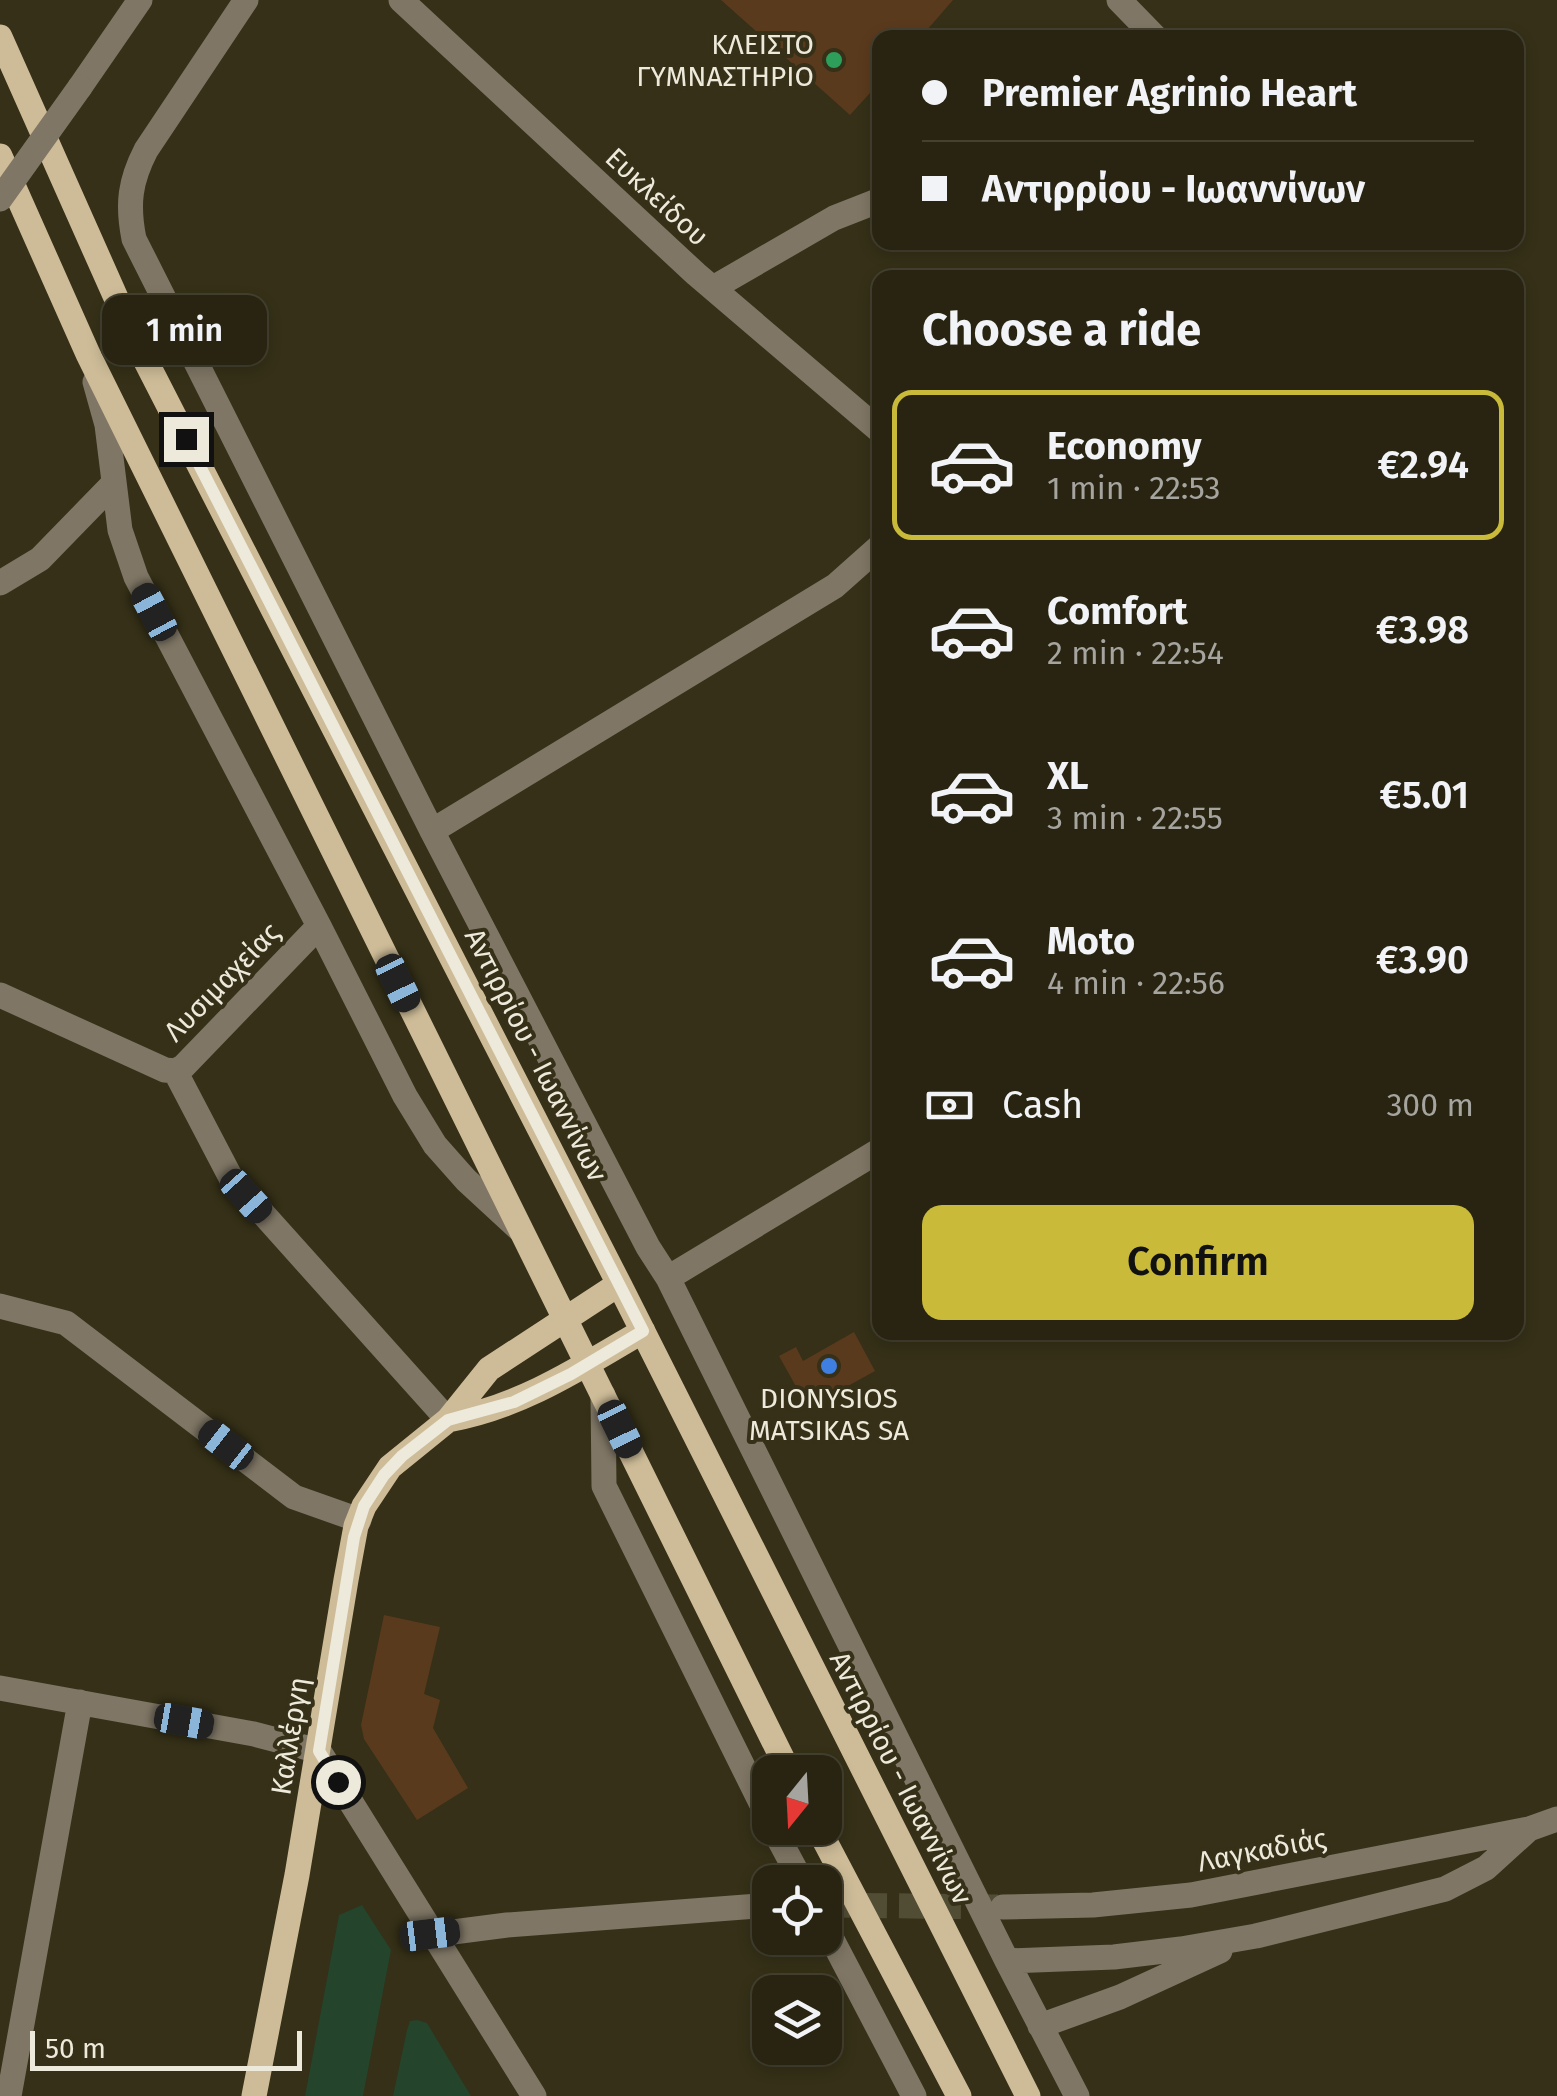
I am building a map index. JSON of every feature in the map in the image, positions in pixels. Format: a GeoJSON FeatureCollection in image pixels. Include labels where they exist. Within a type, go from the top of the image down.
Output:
{"type":"FeatureCollection","features":[{"type":"Feature","properties":{"kind":"main road","name":"Αντιρρίου - Ιωαννίνων"},"geometry":{"type":"LineString","coordinates":[[0,37],[134,336],[643,1331],[1028,2096]]}},
{"type":"Feature","properties":{"kind":"main road"},"geometry":{"type":"LineString","coordinates":[[0,156],[88,354],[781,1755]]}},
{"type":"Feature","properties":{"kind":"main road","name":"Καλλέργη"},"geometry":{"type":"LineString","coordinates":[[254,2096],[359,1520],[370,1495],[390,1467],[448,1420],[489,1369],[619,1284]]}},
{"type":"Feature","properties":{"kind":"main road","name":"Καλλέργη"},"geometry":{"type":"LineString","coordinates":[[448,1420],[514,1402],[643,1331]]}},
{"type":"Feature","properties":{"kind":"main road"},"geometry":{"type":"LineString","coordinates":[[827,1845],[959,2096]]}},
{"type":"Feature","properties":{"kind":"street"},"geometry":{"type":"LineString","coordinates":[[0,199],[140,0]]}},
{"type":"Feature","properties":{"kind":"street"},"geometry":{"type":"LineString","coordinates":[[246,0],[146,150],[133,176],[128,210],[134,239],[432,831],[668,1278],[1077,2096]]}},
{"type":"Feature","properties":{"kind":"street","name":"Ευκλείδου"},"geometry":{"type":"LineString","coordinates":[[401,0],[714,288],[872,424]]}},
{"type":"Feature","properties":{"kind":"street"},"geometry":{"type":"LineString","coordinates":[[1119,0],[1148,30]]}},
{"type":"Feature","properties":{"kind":"street"},"geometry":{"type":"LineString","coordinates":[[714,288],[834,218],[872,203]]}},
{"type":"Feature","properties":{"kind":"street"},"geometry":{"type":"LineString","coordinates":[[88,354],[106,425],[120,530],[136,577],[405,1096],[434,1145],[518,1228]]}},
{"type":"Feature","properties":{"kind":"street"},"geometry":{"type":"LineString","coordinates":[[0,583],[40,560],[113,484]]}},
{"type":"Feature","properties":{"kind":"street"},"geometry":{"type":"LineString","coordinates":[[432,831],[836,586],[872,553]]}},
{"type":"Feature","properties":{"kind":"street","name":"Λυσιμαχείας"},"geometry":{"type":"LineString","coordinates":[[0,994],[174,1071],[183,1067],[320,926]]}},
{"type":"Feature","properties":{"kind":"street"},"geometry":{"type":"LineString","coordinates":[[174,1071],[231,1178],[448,1420]]}},
{"type":"Feature","properties":{"kind":"street"},"geometry":{"type":"LineString","coordinates":[[668,1278],[872,1155]]}},
{"type":"Feature","properties":{"kind":"street"},"geometry":{"type":"LineString","coordinates":[[0,1306],[66,1324],[294,1497],[359,1520]]}},
{"type":"Feature","properties":{"kind":"street"},"geometry":{"type":"LineString","coordinates":[[603,1395],[604,1486],[752,1784]]}},
{"type":"Feature","properties":{"kind":"street"},"geometry":{"type":"LineString","coordinates":[[0,1688],[254,1734],[319,1751],[534,2096]]}},
{"type":"Feature","properties":{"kind":"street"},"geometry":{"type":"LineString","coordinates":[[9,2096],[80,1702]]}},
{"type":"Feature","properties":{"kind":"street","name":"Λαγκαδιάς"},"geometry":{"type":"LineString","coordinates":[[1003,1908],[1093,1906],[1191,1895],[1530,1829],[1557,1819]]}},
{"type":"Feature","properties":{"kind":"street","name":"Λαγκαδιάς"},"geometry":{"type":"LineString","coordinates":[[1007,1961],[1114,1957],[1256,1936],[1453,1887],[1498,1860],[1530,1829]]}},
{"type":"Feature","properties":{"kind":"street"},"geometry":{"type":"LineString","coordinates":[[430,1934],[752,1906]]}},
{"type":"Feature","properties":{"kind":"street","name":"Λαγκαδιάς"},"geometry":{"type":"LineString","coordinates":[[1040,2026],[1120,1997],[1256,1936]]}},
{"type":"Feature","properties":{"kind":"street"},"geometry":{"type":"LineString","coordinates":[[840,1955],[914,2096]]}},
{"type":"Feature","properties":{"kind":"green space"},"geometry":{"type":"Polygon","coordinates":[[[362,1905],[391,1950],[363,2096],[305,2096],[339,1915],[362,1905]]]}},
{"type":"Feature","properties":{"kind":"green space"},"geometry":{"type":"Polygon","coordinates":[[[410,2021],[427,2023],[471,2096],[393,2096],[407,2030],[410,2021]]]}},
{"type":"Feature","properties":{"kind":"building","name":"ΚΛΕΙΣΤΟ ΓΥΜΝΑΣΤΗΡΙΟ"},"geometry":{"type":"Polygon","coordinates":[[[721,0],[953,0],[927,30],[872,30],[872,91],[850,115],[721,0]]]}},
{"type":"Feature","properties":{"kind":"building","name":"DIONYSIOS MATSIKAS SA"},"geometry":{"type":"Polygon","coordinates":[[[854,1332],[875,1371],[808,1408],[779,1356],[796,1347],[803,1361],[854,1332]]]}},
{"type":"Feature","properties":{"kind":"building"},"geometry":{"type":"Polygon","coordinates":[[[384,1615],[440,1627],[424,1694],[440,1700],[433,1728],[468,1788],[417,1820],[364,1739],[361,1725],[384,1615]]]}},
{"type":"Feature","properties":{"kind":"tunnel"},"geometry":{"type":"LineString","coordinates":[[842,1905],[998,1907]]}},
{"type":"Feature","properties":{"kind":"place","name":"ΚΛΕΙΣΤΟ ΓΥΜΝΑΣΤΗΡΙΟ"},"geometry":{"type":"Point","coordinates":[834,60]}},
{"type":"Feature","properties":{"kind":"place","name":"DIONYSIOS MATSIKAS SA"},"geometry":{"type":"Point","coordinates":[829,1366]}},
{"type":"Feature","properties":{"kind":"route"},"geometry":{"type":"LineString","coordinates":[[186,439],[643,1331],[514,1402],[448,1420],[402,1456],[376,1484],[354,1537],[319,1751],[338,1782]]}}]}
